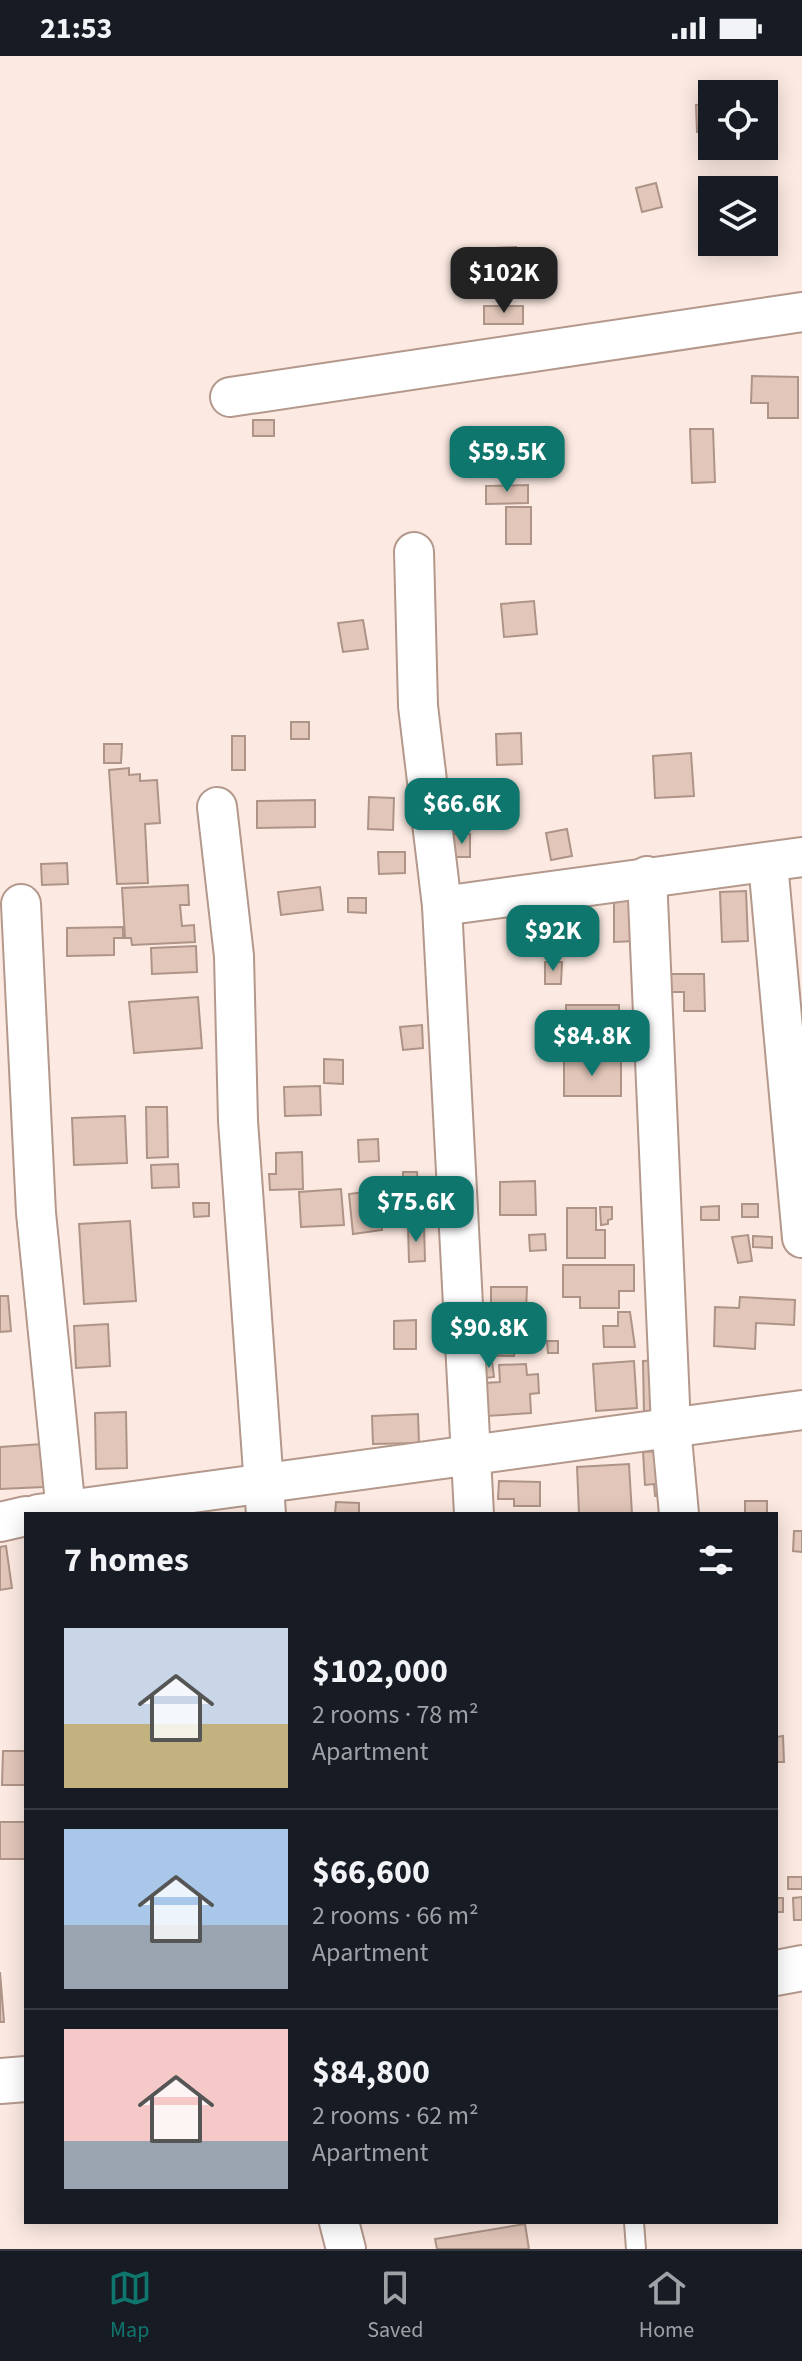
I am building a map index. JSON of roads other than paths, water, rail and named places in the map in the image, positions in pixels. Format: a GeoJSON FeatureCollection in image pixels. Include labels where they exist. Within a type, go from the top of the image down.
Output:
{"type":"FeatureCollection","features":[{"type":"Feature","properties":{"kind":"street"},"geometry":{"type":"LineString","coordinates":[[230,397],[802,312]]}},
{"type":"Feature","properties":{"kind":"street"},"geometry":{"type":"LineString","coordinates":[[414,552],[418,706],[442,906],[474,1512]]}},
{"type":"Feature","properties":{"kind":"street"},"geometry":{"type":"LineString","coordinates":[[217,807],[234,956],[238,1121],[266,1498]]}},
{"type":"Feature","properties":{"kind":"street"},"geometry":{"type":"LineString","coordinates":[[442,906],[647,876],[785,860],[802,1238]]}},
{"type":"Feature","properties":{"kind":"street"},"geometry":{"type":"LineString","coordinates":[[647,876],[671,1427],[679,1512]]}},
{"type":"Feature","properties":{"kind":"street"},"geometry":{"type":"LineString","coordinates":[[21,904],[47,1512]]}},
{"type":"Feature","properties":{"kind":"street"},"geometry":{"type":"LineString","coordinates":[[62,1512],[266,1498],[473,1455],[802,1410]]}},
{"type":"Feature","properties":{"kind":"street"},"geometry":{"type":"LineString","coordinates":[[0,1522],[24,1516]]}},
{"type":"Feature","properties":{"kind":"street"},"geometry":{"type":"LineString","coordinates":[[778,1973],[802,1968]]}},
{"type":"Feature","properties":{"kind":"street"},"geometry":{"type":"LineString","coordinates":[[0,2081],[24,2079]]}},
{"type":"Feature","properties":{"kind":"street"},"geometry":{"type":"LineString","coordinates":[[340,2224],[346,2249]]}},
{"type":"Feature","properties":{"kind":"lane"},"geometry":{"type":"LineString","coordinates":[[634,2224],[636,2249]]}}]}
